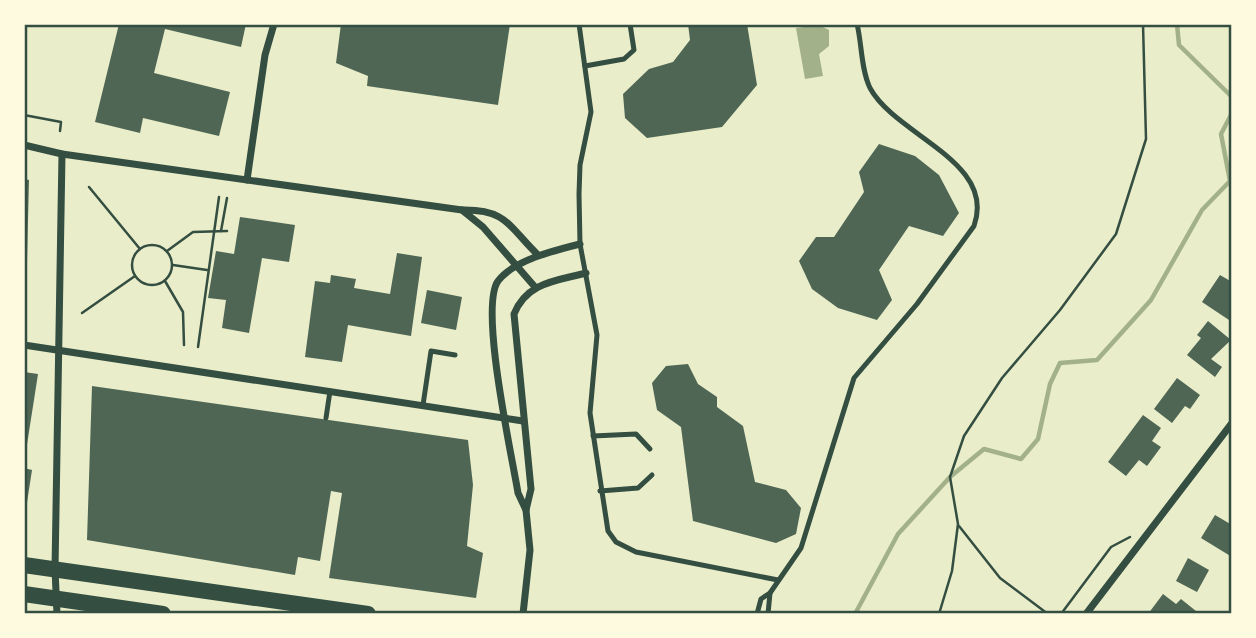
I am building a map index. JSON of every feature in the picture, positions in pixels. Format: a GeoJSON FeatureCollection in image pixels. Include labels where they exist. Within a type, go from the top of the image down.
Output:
{"type":"FeatureCollection","features":[{"type":"Feature","properties":{"kind":"main road"},"geometry":{"type":"LineString","coordinates":[[24,565],[368,614]]}},
{"type":"Feature","properties":{"kind":"main road"},"geometry":{"type":"LineString","coordinates":[[24,594],[57,606],[163,614]]}},
{"type":"Feature","properties":{"kind":"street"},"geometry":{"type":"LineString","coordinates":[[247,180],[265,55],[274,24]]}},
{"type":"Feature","properties":{"kind":"street"},"geometry":{"type":"LineString","coordinates":[[24,145],[62,154],[462,210],[486,209],[501,216],[538,255]]}},
{"type":"Feature","properties":{"kind":"street"},"geometry":{"type":"LineString","coordinates":[[57,606],[55,569],[62,154]]}},
{"type":"Feature","properties":{"kind":"street"},"geometry":{"type":"LineString","coordinates":[[462,210],[535,287]]}},
{"type":"Feature","properties":{"kind":"street"},"geometry":{"type":"LineString","coordinates":[[526,510],[518,493],[493,334],[492,299],[497,282],[538,255],[580,244]]}},
{"type":"Feature","properties":{"kind":"street"},"geometry":{"type":"LineString","coordinates":[[523,614],[530,550],[526,510],[531,489],[514,314],[519,302],[535,287],[586,273]]}},
{"type":"Feature","properties":{"kind":"street"},"geometry":{"type":"LineString","coordinates":[[24,345],[523,421]]}},
{"type":"Feature","properties":{"kind":"street"},"geometry":{"type":"LineString","coordinates":[[1086,614],[1231,423]]}},
{"type":"Feature","properties":{"kind":"lane"},"geometry":{"type":"LineString","coordinates":[[579,24],[592,112],[580,165],[580,244],[597,335],[590,379],[590,413],[608,531],[624,547],[778,580]]}},
{"type":"Feature","properties":{"kind":"lane"},"geometry":{"type":"LineString","coordinates":[[585,66],[624,59],[634,50],[630,24]]}},
{"type":"Feature","properties":{"kind":"lane"},"geometry":{"type":"LineString","coordinates":[[757,614],[761,599],[770,593],[801,548],[855,378],[917,304],[974,226],[980,204],[965,173],[908,126],[869,87],[857,24]]}},
{"type":"Feature","properties":{"kind":"lane"},"geometry":{"type":"LineString","coordinates":[[423,405],[430,351],[455,355]]}},
{"type":"Feature","properties":{"kind":"lane"},"geometry":{"type":"LineString","coordinates":[[326,418],[330,391]]}},
{"type":"Feature","properties":{"kind":"lane"},"geometry":{"type":"LineString","coordinates":[[593,436],[636,434],[650,449]]}},
{"type":"Feature","properties":{"kind":"lane"},"geometry":{"type":"LineString","coordinates":[[600,491],[638,488],[652,475]]}},
{"type":"Feature","properties":{"kind":"lane"},"geometry":{"type":"LineString","coordinates":[[768,614],[770,593]]}},
{"type":"Feature","properties":{"kind":"path"},"geometry":{"type":"LineString","coordinates":[[939,614],[952,572],[958,524],[950,477],[964,436],[1002,378],[1060,310],[1115,234],[1146,139],[1143,24]]}},
{"type":"Feature","properties":{"kind":"path"},"geometry":{"type":"LineString","coordinates":[[24,115],[61,122],[60,131]]}},
{"type":"Feature","properties":{"kind":"path"},"geometry":{"type":"LineString","coordinates":[[89,187],[140,249]]}},
{"type":"Feature","properties":{"kind":"path"},"geometry":{"type":"LineString","coordinates":[[198,347],[219,197]]}},
{"type":"Feature","properties":{"kind":"path"},"geometry":{"type":"LineString","coordinates":[[221,231],[227,198]]}},
{"type":"Feature","properties":{"kind":"path"},"geometry":{"type":"LineString","coordinates":[[167,251],[193,232],[227,231]]}},
{"type":"Feature","properties":{"kind":"path"},"geometry":{"type":"LineString","coordinates":[[153,244],[167,251],[173,265],[165,281],[147,285],[135,276],[133,259],[140,249],[153,244]]}},
{"type":"Feature","properties":{"kind":"path"},"geometry":{"type":"LineString","coordinates":[[173,265],[209,271]]}},
{"type":"Feature","properties":{"kind":"path"},"geometry":{"type":"LineString","coordinates":[[82,313],[135,276]]}},
{"type":"Feature","properties":{"kind":"path"},"geometry":{"type":"LineString","coordinates":[[165,281],[183,312],[184,345]]}},
{"type":"Feature","properties":{"kind":"path"},"geometry":{"type":"LineString","coordinates":[[958,524],[1000,578],[1048,614]]}},
{"type":"Feature","properties":{"kind":"path"},"geometry":{"type":"LineString","coordinates":[[1061,614],[1111,547],[1153,525]]}},
{"type":"Feature","properties":{"kind":"shaded area"},"geometry":{"type":"Polygon","coordinates":[[[819,25],[829,30],[829,46],[819,54],[823,76],[805,79],[796,28],[819,25]]]}},
{"type":"Feature","properties":{"kind":"building"},"geometry":{"type":"Polygon","coordinates":[[[119,24],[246,24],[241,47],[165,29],[154,73],[230,92],[219,136],[143,118],[140,133],[95,122],[119,24]]]}},
{"type":"Feature","properties":{"kind":"building"},"geometry":{"type":"Polygon","coordinates":[[[341,24],[510,24],[498,105],[367,86],[368,76],[336,63],[341,24]]]}},
{"type":"Feature","properties":{"kind":"building"},"geometry":{"type":"Polygon","coordinates":[[[688,24],[747,24],[757,85],[722,127],[647,138],[625,118],[623,94],[649,69],[673,62],[690,40],[688,24]]]}},
{"type":"Feature","properties":{"kind":"building"},"geometry":{"type":"Polygon","coordinates":[[[879,144],[915,156],[939,175],[959,213],[943,236],[909,226],[879,270],[892,300],[877,320],[838,308],[812,289],[799,261],[816,237],[834,237],[864,192],[859,172],[879,144]]]}},
{"type":"Feature","properties":{"kind":"building"},"geometry":{"type":"Polygon","coordinates":[[[24,179],[29,180],[27,261],[24,261],[24,179]]]}},
{"type":"Feature","properties":{"kind":"building"},"geometry":{"type":"Polygon","coordinates":[[[240,217],[295,225],[289,262],[262,258],[249,333],[222,328],[226,300],[208,298],[216,251],[234,254],[240,217]]]}},
{"type":"Feature","properties":{"kind":"building"},"geometry":{"type":"Polygon","coordinates":[[[397,253],[422,257],[411,336],[348,325],[342,362],[305,357],[315,281],[330,283],[331,275],[356,279],[354,288],[390,294],[397,253]]]}},
{"type":"Feature","properties":{"kind":"building"},"geometry":{"type":"Polygon","coordinates":[[[1220,275],[1232,282],[1232,322],[1202,302],[1220,275]]]}},
{"type":"Feature","properties":{"kind":"building"},"geometry":{"type":"Polygon","coordinates":[[[427,290],[462,297],[456,330],[421,323],[427,290]]]}},
{"type":"Feature","properties":{"kind":"building"},"geometry":{"type":"Polygon","coordinates":[[[1208,321],[1231,340],[1211,359],[1222,367],[1215,377],[1187,355],[1201,338],[1197,335],[1208,321]]]}},
{"type":"Feature","properties":{"kind":"building"},"geometry":{"type":"Polygon","coordinates":[[[688,364],[698,384],[717,397],[717,407],[743,426],[755,482],[786,490],[801,508],[796,534],[776,543],[693,521],[681,427],[657,410],[652,383],[666,366],[688,364]]]}},
{"type":"Feature","properties":{"kind":"building"},"geometry":{"type":"Polygon","coordinates":[[[24,372],[38,374],[26,451],[24,451],[24,372]]]}},
{"type":"Feature","properties":{"kind":"building"},"geometry":{"type":"Polygon","coordinates":[[[1177,378],[1200,395],[1190,409],[1185,406],[1172,423],[1154,409],[1177,378]]]}},
{"type":"Feature","properties":{"kind":"building"},"geometry":{"type":"Polygon","coordinates":[[[92,386],[468,440],[473,485],[467,546],[483,553],[476,598],[329,578],[342,493],[331,491],[320,561],[298,557],[295,575],[87,540],[92,386]]]}},
{"type":"Feature","properties":{"kind":"building"},"geometry":{"type":"Polygon","coordinates":[[[1143,415],[1161,428],[1152,441],[1161,447],[1147,466],[1139,460],[1126,476],[1108,462],[1143,415]]]}},
{"type":"Feature","properties":{"kind":"building"},"geometry":{"type":"Polygon","coordinates":[[[24,468],[32,470],[26,509],[24,509],[24,468]]]}},
{"type":"Feature","properties":{"kind":"building"},"geometry":{"type":"Polygon","coordinates":[[[1215,515],[1232,525],[1232,557],[1201,538],[1215,515]]]}},
{"type":"Feature","properties":{"kind":"building"},"geometry":{"type":"Polygon","coordinates":[[[1188,558],[1209,570],[1197,592],[1176,581],[1188,558]]]}},
{"type":"Feature","properties":{"kind":"building"},"geometry":{"type":"Polygon","coordinates":[[[1163,594],[1176,604],[1181,599],[1196,611],[1148,614],[1163,594]]]}},
{"type":"Feature","properties":{"kind":"waterway"},"geometry":{"type":"LineString","coordinates":[[1177,24],[1179,45],[1232,97]]}},
{"type":"Feature","properties":{"kind":"waterway"},"geometry":{"type":"LineString","coordinates":[[855,614],[898,534],[950,477],[984,449],[1021,459],[1038,439],[1050,384],[1060,363],[1097,360],[1151,300],[1202,210],[1230,181],[1221,134],[1232,113]]}}]}
